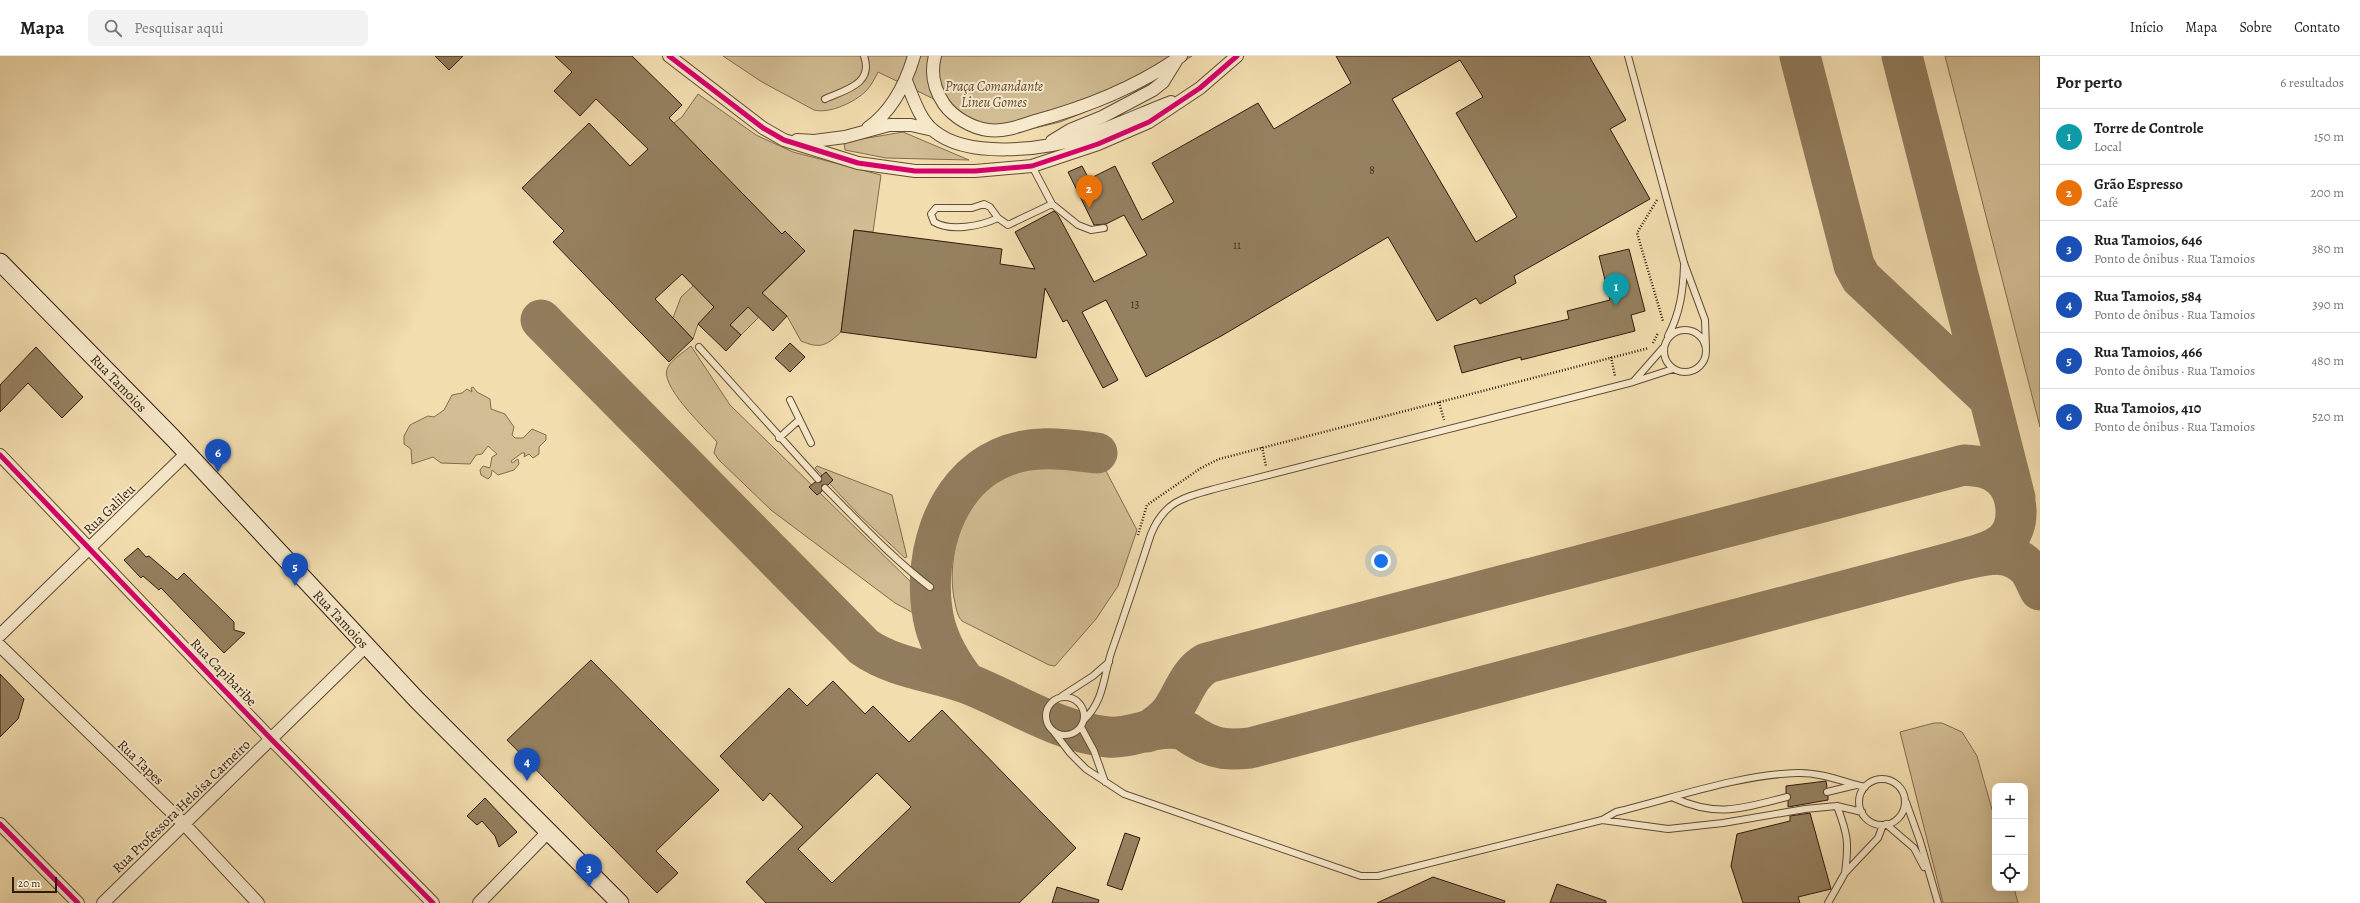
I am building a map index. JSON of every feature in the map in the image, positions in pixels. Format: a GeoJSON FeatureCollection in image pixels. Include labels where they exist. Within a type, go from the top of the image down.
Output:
{"type":"FeatureCollection","features":[{"type":"Feature","properties":{"kind":"main road","name":"Rua Tamoios"},"geometry":{"type":"LineString","coordinates":[[2,268],[187,454],[366,646],[620,903]]}},
{"type":"Feature","properties":{"kind":"street"},"geometry":{"type":"LineString","coordinates":[[669,56],[763,128],[784,140],[858,163],[915,171],[975,171],[1032,166],[1098,144],[1149,122],[1200,88],[1237,56]]}},
{"type":"Feature","properties":{"kind":"street"},"geometry":{"type":"LineString","coordinates":[[864,131],[880,120],[906,80],[914,56]]}},
{"type":"Feature","properties":{"kind":"street"},"geometry":{"type":"LineString","coordinates":[[935,56],[933,80],[945,105],[961,120],[987,130],[1012,128],[1075,110],[1110,96],[1179,58]]}},
{"type":"Feature","properties":{"kind":"street"},"geometry":{"type":"LineString","coordinates":[[1049,144],[1065,133],[1102,117],[1153,90],[1163,82],[1179,58]]}},
{"type":"Feature","properties":{"kind":"street"},"geometry":{"type":"LineString","coordinates":[[906,80],[918,111],[933,130],[947,139],[964,145],[994,150],[1049,144],[1084,137],[1200,88]]}},
{"type":"Feature","properties":{"kind":"street"},"geometry":{"type":"LineString","coordinates":[[784,140],[814,141],[845,137],[889,124],[902,124],[933,130]]}},
{"type":"Feature","properties":{"kind":"street","name":"Rua Galileu"},"geometry":{"type":"LineString","coordinates":[[0,635],[187,454]]}},
{"type":"Feature","properties":{"kind":"street","name":"Rua Capibaribe"},"geometry":{"type":"LineString","coordinates":[[0,455],[271,738],[433,903]]}},
{"type":"Feature","properties":{"kind":"street","name":"Rua Tapes"},"geometry":{"type":"LineString","coordinates":[[0,646],[184,824],[258,903]]}},
{"type":"Feature","properties":{"kind":"street","name":"Rua Professora Heloísa Carneiro"},"geometry":{"type":"LineString","coordinates":[[103,903],[366,646]]}},
{"type":"Feature","properties":{"kind":"street"},"geometry":{"type":"LineString","coordinates":[[0,824],[78,903]]}},
{"type":"Feature","properties":{"kind":"street"},"geometry":{"type":"LineString","coordinates":[[479,903],[549,831]]}},
{"type":"Feature","properties":{"kind":"lane"},"geometry":{"type":"LineString","coordinates":[[825,99],[858,84],[863,79],[866,70],[864,56]]}},
{"type":"Feature","properties":{"kind":"lane"},"geometry":{"type":"LineString","coordinates":[[1054,732],[1062,735],[1070,734],[1081,727],[1084,720],[1095,708],[1148,543],[1158,518],[1170,504],[1187,496],[1633,382],[1673,369],[1686,373],[1693,371],[1703,362],[1706,348],[1705,320],[1684,263],[1628,56]]}},
{"type":"Feature","properties":{"kind":"lane"},"geometry":{"type":"LineString","coordinates":[[1032,166],[1052,204],[1078,225],[1091,230],[1104,228]]}},
{"type":"Feature","properties":{"kind":"lane"},"geometry":{"type":"LineString","coordinates":[[998,218],[983,225],[947,225],[934,222],[931,214],[936,208],[972,208],[984,204],[990,207],[998,218],[1008,225],[1052,204]]}},
{"type":"Feature","properties":{"kind":"lane"},"geometry":{"type":"LineString","coordinates":[[1633,382],[1663,348],[1677,319],[1681,302],[1684,263]]}},
{"type":"Feature","properties":{"kind":"lane"},"geometry":{"type":"LineString","coordinates":[[1666,340],[1671,334],[1685,330],[1699,335],[1706,348]]}},
{"type":"Feature","properties":{"kind":"lane"},"geometry":{"type":"LineString","coordinates":[[699,347],[779,438],[818,479]]}},
{"type":"Feature","properties":{"kind":"lane"},"geometry":{"type":"LineString","coordinates":[[1663,348],[1664,356],[1673,369]]}},
{"type":"Feature","properties":{"kind":"lane"},"geometry":{"type":"LineString","coordinates":[[790,400],[811,443]]}},
{"type":"Feature","properties":{"kind":"lane"},"geometry":{"type":"LineString","coordinates":[[779,438],[799,420]]}},
{"type":"Feature","properties":{"kind":"lane"},"geometry":{"type":"LineString","coordinates":[[825,488],[905,568],[930,587]]}},
{"type":"Feature","properties":{"kind":"lane"},"geometry":{"type":"LineString","coordinates":[[1109,662],[1093,676],[1049,705],[1046,712],[1049,726],[1070,753],[1086,769],[1105,782],[1131,796],[1360,876],[1378,876],[1602,820],[1616,812],[1745,779],[1798,772],[1844,780],[1865,787]]}},
{"type":"Feature","properties":{"kind":"lane"},"geometry":{"type":"LineString","coordinates":[[1061,697],[1076,700],[1081,705],[1084,712],[1084,720]]}},
{"type":"Feature","properties":{"kind":"lane"},"geometry":{"type":"LineString","coordinates":[[1081,727],[1094,751],[1105,782]]}},
{"type":"Feature","properties":{"kind":"lane"},"geometry":{"type":"LineString","coordinates":[[1930,876],[1914,848],[1884,825],[1867,819],[1862,812],[1860,799],[1865,787],[1871,782],[1884,779],[1898,785],[1905,797],[1930,876],[1938,903]]}},
{"type":"Feature","properties":{"kind":"lane"},"geometry":{"type":"LineString","coordinates":[[1827,792],[1858,785]]}},
{"type":"Feature","properties":{"kind":"lane"},"geometry":{"type":"LineString","coordinates":[[1674,798],[1721,811],[1736,810],[1787,797]]}},
{"type":"Feature","properties":{"kind":"lane"},"geometry":{"type":"LineString","coordinates":[[1828,903],[1845,873],[1878,838],[1884,825],[1899,818],[1905,804],[1905,797]]}},
{"type":"Feature","properties":{"kind":"lane"},"geometry":{"type":"LineString","coordinates":[[1602,820],[1668,829],[1723,823],[1805,809],[1838,806],[1862,812]]}},
{"type":"Feature","properties":{"kind":"lane"},"geometry":{"type":"LineString","coordinates":[[1838,806],[1847,831],[1848,843],[1845,873]]}},
{"type":"Feature","properties":{"kind":"path"},"geometry":{"type":"LineString","coordinates":[[1148,543],[1137,539],[1147,505],[1201,468],[1219,458],[1651,347],[1663,322],[1637,233],[1655,200],[1667,197]]}},
{"type":"Feature","properties":{"kind":"path"},"geometry":{"type":"LineString","coordinates":[[1611,357],[1617,386]]}},
{"type":"Feature","properties":{"kind":"path"},"geometry":{"type":"LineString","coordinates":[[1439,402],[1446,429]]}},
{"type":"Feature","properties":{"kind":"path"},"geometry":{"type":"LineString","coordinates":[[1262,447],[1268,475]]}},
{"type":"Feature","properties":{"kind":"green space","name":"Praça Comandante Lineu Gomes"},"geometry":{"type":"Polygon","coordinates":[[[723,56],[1192,56],[1160,76],[1115,100],[1060,122],[1014,133],[995,133],[936,100],[878,72],[868,89],[849,103],[835,109],[820,111],[814,110],[762,82],[723,56]]]}},
{"type":"Feature","properties":{"kind":"green space"},"geometry":{"type":"Polygon","coordinates":[[[1945,56],[2040,56],[2040,427],[1945,56]]]}},
{"type":"Feature","properties":{"kind":"green space"},"geometry":{"type":"Polygon","coordinates":[[[698,94],[756,135],[793,152],[881,175],[873,232],[854,230],[841,332],[827,343],[822,345],[813,345],[801,341],[787,316],[773,303],[741,335],[713,309],[698,324],[693,339],[673,318],[681,297],[693,286],[674,123],[682,117],[698,94]],[[785,231],[737,318],[805,251],[785,231]]]}},
{"type":"Feature","properties":{"kind":"green space"},"geometry":{"type":"Polygon","coordinates":[[[903,132],[969,160],[886,158],[845,150],[844,142],[903,132]]]}},
{"type":"Feature","properties":{"kind":"green space"},"geometry":{"type":"Polygon","coordinates":[[[691,346],[730,405],[913,584],[919,616],[895,603],[771,510],[719,460],[714,453],[717,442],[684,406],[669,384],[666,375],[668,367],[672,361],[691,346]]]}},
{"type":"Feature","properties":{"kind":"green space"},"geometry":{"type":"Polygon","coordinates":[[[473,387],[477,392],[490,399],[491,409],[505,414],[514,427],[512,435],[515,438],[523,438],[532,429],[546,435],[546,440],[539,447],[539,454],[533,458],[529,454],[524,457],[525,453],[522,453],[511,461],[512,463],[518,459],[519,464],[514,470],[498,475],[492,470],[491,476],[488,479],[481,475],[480,470],[483,466],[490,468],[492,457],[497,454],[488,446],[482,454],[476,455],[470,464],[441,463],[433,457],[412,464],[411,449],[404,444],[404,436],[410,425],[428,416],[434,417],[444,410],[452,395],[462,393],[467,389],[472,392],[471,388],[473,387]]]}},
{"type":"Feature","properties":{"kind":"green space"},"geometry":{"type":"Polygon","coordinates":[[[1060,465],[1106,471],[1137,530],[1118,586],[1096,619],[1055,666],[1049,665],[962,621],[957,613],[954,598],[952,567],[958,536],[964,521],[972,507],[993,484],[1016,472],[1043,466],[1060,465]]]}},
{"type":"Feature","properties":{"kind":"green space"},"geometry":{"type":"Polygon","coordinates":[[[817,466],[892,495],[907,557],[905,558],[858,514],[815,468],[817,466]]]}},
{"type":"Feature","properties":{"kind":"green space"},"geometry":{"type":"Polygon","coordinates":[[[1934,723],[1942,723],[1962,732],[1977,756],[1992,809],[1992,891],[2015,891],[2018,903],[1943,903],[1900,732],[1934,723]]]}},
{"type":"Feature","properties":{"kind":"building"},"geometry":{"type":"Polygon","coordinates":[[[435,56],[463,56],[449,70],[435,56]]]}},
{"type":"Feature","properties":{"kind":"building"},"geometry":{"type":"Polygon","coordinates":[[[555,56],[632,56],[682,105],[669,118],[782,234],[785,231],[805,251],[762,293],[787,316],[773,331],[748,307],[730,325],[741,335],[726,351],[698,324],[714,307],[682,274],[655,299],[693,339],[669,362],[553,242],[564,231],[522,188],[589,123],[630,166],[648,149],[596,99],[580,116],[554,91],[572,72],[555,56]]]}},
{"type":"Feature","properties":{"kind":"building"},"geometry":{"type":"Polygon","coordinates":[[[1336,56],[1589,56],[1626,120],[1610,129],[1650,199],[1514,276],[1516,283],[1480,304],[1476,298],[1437,321],[1388,237],[1223,335],[1146,377],[1106,300],[1082,312],[1118,380],[1103,388],[1067,320],[1063,322],[1045,288],[1036,358],[841,332],[854,230],[1002,249],[1000,264],[1035,269],[1015,232],[1054,211],[1058,215],[1094,282],[1147,255],[1124,215],[1106,224],[1094,225],[1068,172],[1082,166],[1089,179],[1115,166],[1142,220],[1174,202],[1152,163],[1258,103],[1274,129],[1351,83],[1336,56]],[[1460,60],[1392,99],[1476,242],[1517,217],[1456,113],[1483,97],[1460,60]]]}},
{"type":"Feature","properties":{"kind":"building"},"geometry":{"type":"Polygon","coordinates":[[[1629,249],[1645,311],[1631,315],[1635,331],[1521,360],[1521,357],[1462,373],[1454,346],[1569,319],[1567,311],[1610,300],[1599,256],[1629,249]]]}},
{"type":"Feature","properties":{"kind":"building"},"geometry":{"type":"Polygon","coordinates":[[[790,343],[805,357],[790,372],[775,358],[790,343]]]}},
{"type":"Feature","properties":{"kind":"building"},"geometry":{"type":"Polygon","coordinates":[[[36,347],[83,397],[62,418],[28,383],[0,412],[0,385],[36,347]]]}},
{"type":"Feature","properties":{"kind":"building"},"geometry":{"type":"Polygon","coordinates":[[[826,472],[833,480],[828,485],[822,485],[822,491],[817,495],[809,487],[815,482],[821,482],[821,476],[826,472]]]}},
{"type":"Feature","properties":{"kind":"building"},"geometry":{"type":"Polygon","coordinates":[[[138,548],[146,557],[149,556],[177,580],[184,573],[234,622],[234,630],[245,633],[224,653],[161,588],[159,590],[143,576],[141,578],[124,560],[138,548]]]}},
{"type":"Feature","properties":{"kind":"building"},"geometry":{"type":"Polygon","coordinates":[[[591,660],[719,790],[656,851],[678,873],[657,893],[507,740],[591,660]]]}},
{"type":"Feature","properties":{"kind":"building"},"geometry":{"type":"Polygon","coordinates":[[[0,674],[24,699],[18,719],[0,737],[0,674]]]}},
{"type":"Feature","properties":{"kind":"building"},"geometry":{"type":"Polygon","coordinates":[[[833,681],[865,714],[873,706],[909,742],[942,710],[1076,848],[1019,903],[766,903],[746,882],[803,827],[770,793],[763,801],[720,756],[789,688],[807,706],[833,681]],[[877,773],[798,849],[832,883],[911,807],[877,773]]]}},
{"type":"Feature","properties":{"kind":"building"},"geometry":{"type":"Polygon","coordinates":[[[1826,781],[1827,787],[1823,793],[1828,796],[1828,800],[1788,807],[1788,801],[1791,796],[1786,793],[1786,786],[1826,781]]]}},
{"type":"Feature","properties":{"kind":"building"},"geometry":{"type":"Polygon","coordinates":[[[485,798],[517,832],[499,847],[495,836],[482,821],[477,825],[467,816],[485,798]]]}},
{"type":"Feature","properties":{"kind":"building"},"geometry":{"type":"Polygon","coordinates":[[[1810,813],[1831,889],[1798,897],[1800,903],[1743,903],[1731,866],[1737,834],[1790,821],[1790,816],[1810,813]]]}},
{"type":"Feature","properties":{"kind":"building"},"geometry":{"type":"Polygon","coordinates":[[[1125,833],[1140,838],[1122,890],[1107,885],[1125,833]]]}},
{"type":"Feature","properties":{"kind":"building"},"geometry":{"type":"Polygon","coordinates":[[[1433,877],[1505,901],[1504,903],[1377,903],[1433,877]]]}},
{"type":"Feature","properties":{"kind":"building"},"geometry":{"type":"Polygon","coordinates":[[[1557,884],[1606,901],[1606,903],[1550,903],[1557,884]]]}},
{"type":"Feature","properties":{"kind":"building"},"geometry":{"type":"Polygon","coordinates":[[[1057,887],[1099,900],[1098,903],[1052,903],[1057,887]]]}},
{"type":"Feature","properties":{"kind":"taxiway"},"geometry":{"type":"LineString","coordinates":[[1800,56],[1854,265],[1861,278],[1989,398]]}},
{"type":"Feature","properties":{"kind":"taxiway"},"geometry":{"type":"LineString","coordinates":[[1902,56],[2015,498]]}},
{"type":"Feature","properties":{"kind":"taxiway"},"geometry":{"type":"LineString","coordinates":[[541,320],[864,647],[888,660],[966,683],[1036,715],[1071,729],[1089,734],[1117,737],[1161,728],[1170,728],[1184,731],[1205,743],[1217,747],[1230,749],[1250,748],[1957,561]]}},
{"type":"Feature","properties":{"kind":"taxiway"},"geometry":{"type":"LineString","coordinates":[[966,683],[952,663],[940,641],[935,625],[931,602],[933,553],[940,529],[950,506],[963,487],[980,470],[1001,458],[1036,449],[1060,449],[1097,453]]}},
{"type":"Feature","properties":{"kind":"taxiway"},"geometry":{"type":"LineString","coordinates":[[1147,732],[1168,715],[1175,706],[1190,679],[1200,667],[1207,663],[1964,465],[1989,469],[2002,477],[2008,484],[2015,501],[2016,520],[2009,537],[1998,547],[1957,561],[1994,554],[2012,557],[2020,561],[2028,568],[2040,590]]}},
{"type":"Feature","properties":{"kind":"cycle path"},"geometry":{"type":"LineString","coordinates":[[669,56],[763,128],[784,140],[858,163],[915,171],[975,171],[1032,166],[1098,144],[1149,122],[1200,88],[1237,56]]}},
{"type":"Feature","properties":{"kind":"cycle path"},"geometry":{"type":"LineString","coordinates":[[0,455],[271,739],[433,903]]}},
{"type":"Feature","properties":{"kind":"cycle path"},"geometry":{"type":"LineString","coordinates":[[0,824],[78,903]]}},
{"type":"Feature","properties":{"kind":"place","name":"Grão Espresso"},"geometry":{"type":"Point","coordinates":[1089,208]}},
{"type":"Feature","properties":{"kind":"place","name":"Torre de Controle"},"geometry":{"type":"Point","coordinates":[1616,306]}},
{"type":"Feature","properties":{"kind":"place","name":"Rua Tamoios, 410"},"geometry":{"type":"Point","coordinates":[218,472]}},
{"type":"Feature","properties":{"kind":"place","name":"Rua Tamoios, 466"},"geometry":{"type":"Point","coordinates":[295,586]}},
{"type":"Feature","properties":{"kind":"place","name":"Rua Tamoios, 584"},"geometry":{"type":"Point","coordinates":[527,781]}},
{"type":"Feature","properties":{"kind":"place","name":"Rua Tamoios, 646"},"geometry":{"type":"Point","coordinates":[589,887]}}]}
